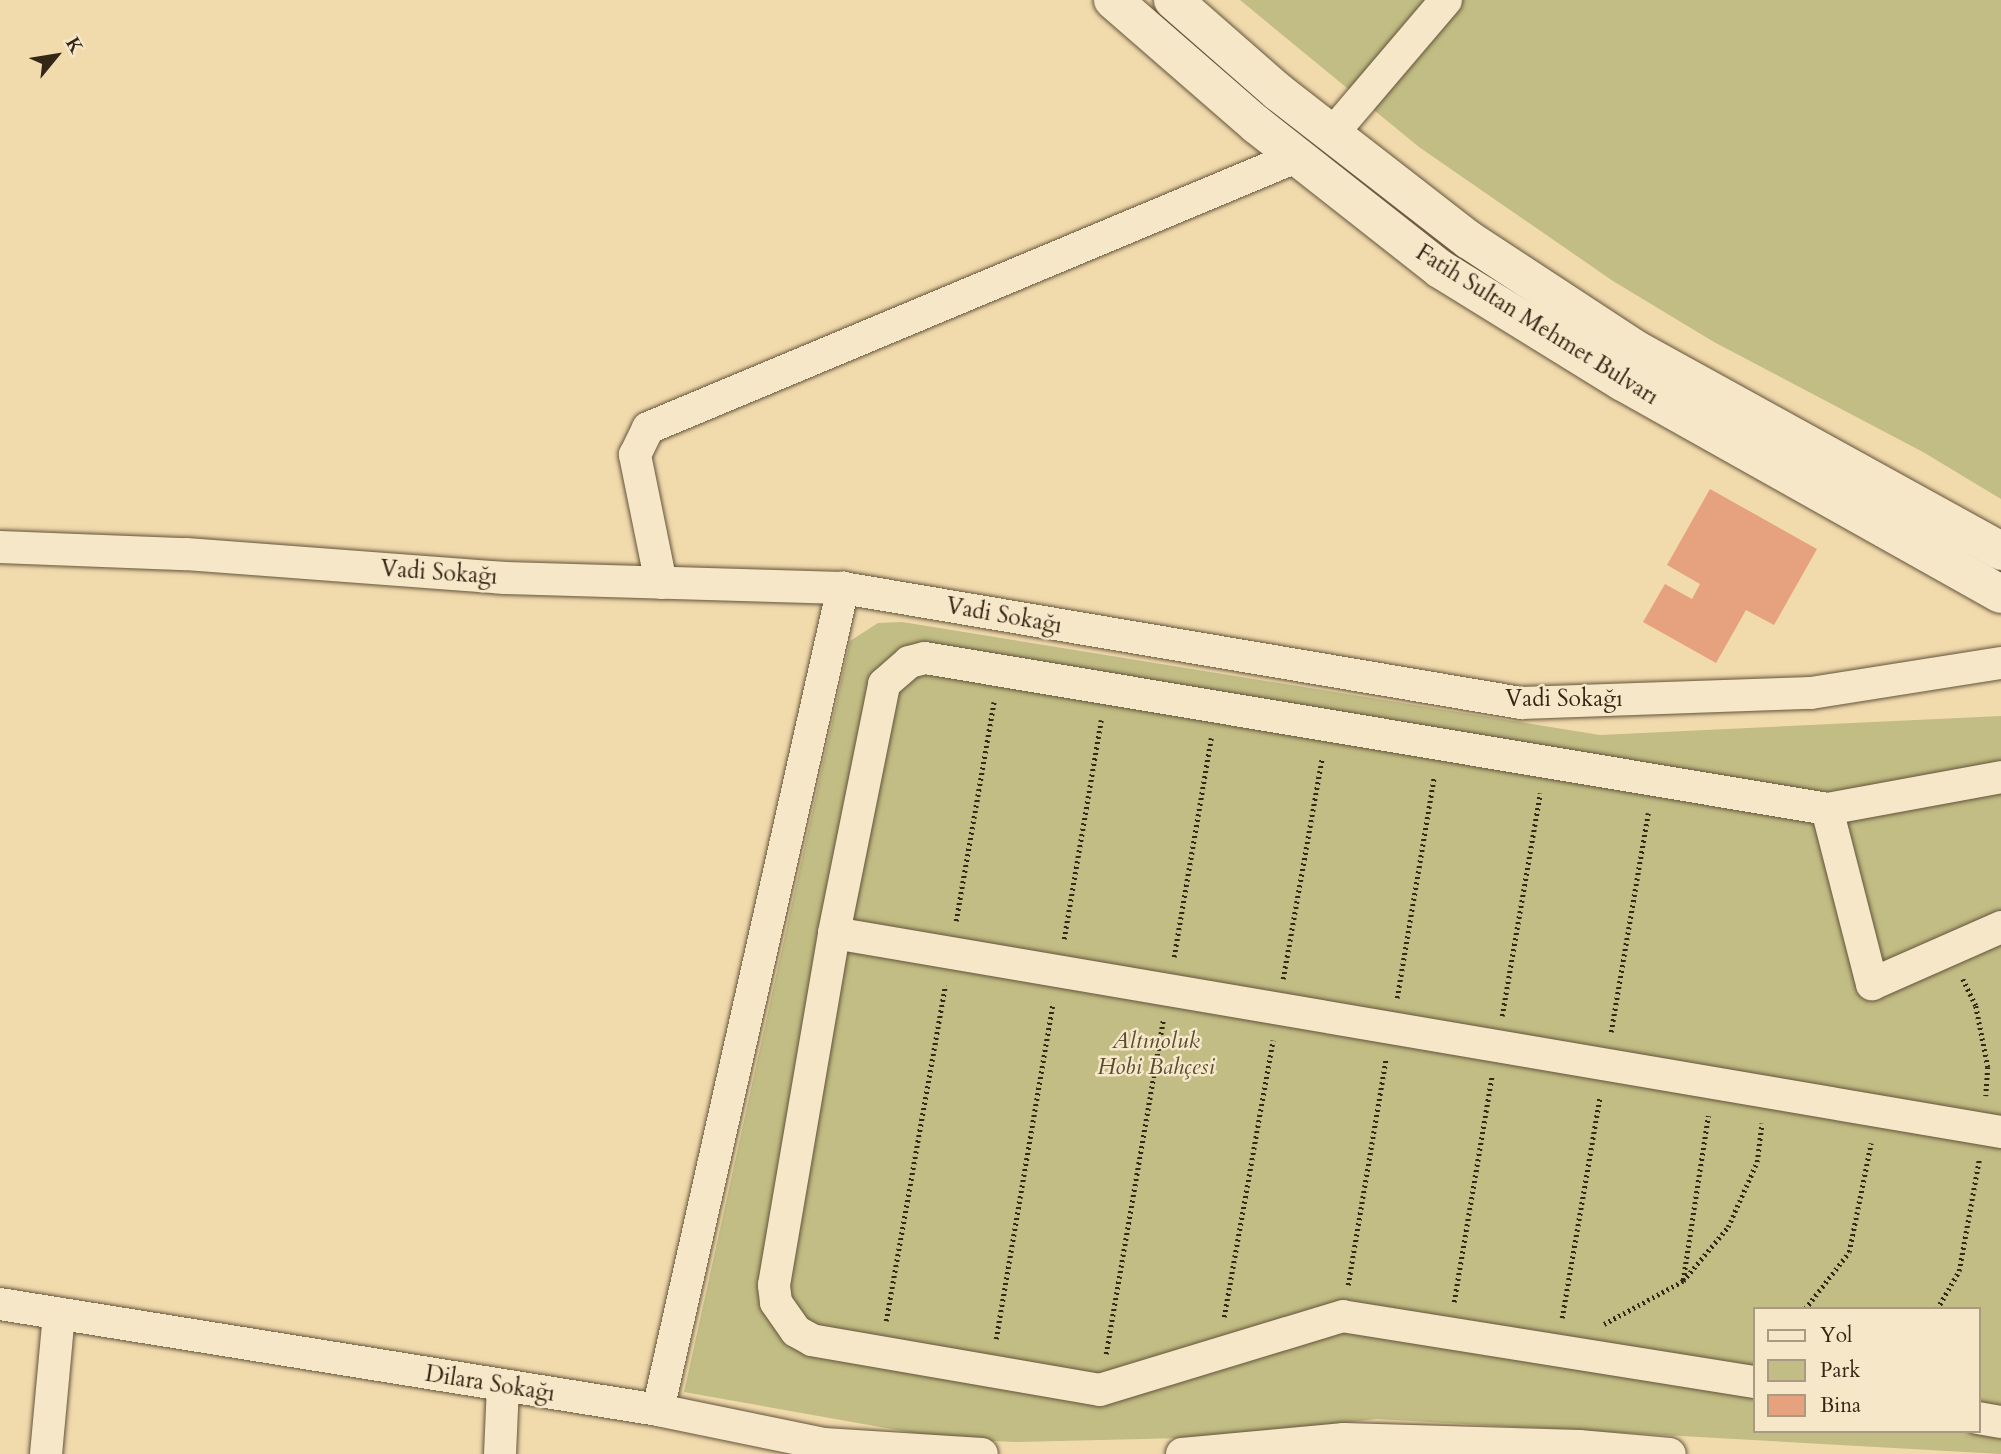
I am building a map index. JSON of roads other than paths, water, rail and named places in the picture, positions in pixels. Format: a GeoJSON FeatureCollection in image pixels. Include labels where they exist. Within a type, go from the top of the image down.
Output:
{"type":"FeatureCollection","features":[{"type":"Feature","properties":{"kind":"main road","name":"Fatih Sultan Mehmet Bulvarı"},"geometry":{"type":"LineString","coordinates":[[1113,0],[1296,157],[1440,269],[1623,382],[2001,594]]}},
{"type":"Feature","properties":{"kind":"main road","name":"Fatih Sultan Mehmet Bulvarı"},"geometry":{"type":"LineString","coordinates":[[1173,0],[1332,134],[1469,240],[1635,349],[2001,551]]}},
{"type":"Feature","properties":{"kind":"street"},"geometry":{"type":"LineString","coordinates":[[1332,134],[1446,0]]}},
{"type":"Feature","properties":{"kind":"street"},"geometry":{"type":"LineString","coordinates":[[661,583],[635,455],[648,428],[1296,157]]}},
{"type":"Feature","properties":{"kind":"street","name":"Vadi Sokağı"},"geometry":{"type":"LineString","coordinates":[[0,547],[186,554],[505,578],[843,589],[1521,703],[1811,694],[2001,663]]}},
{"type":"Feature","properties":{"kind":"street"},"geometry":{"type":"LineString","coordinates":[[658,1410],[843,589]]}},
{"type":"Feature","properties":{"kind":"street"},"geometry":{"type":"LineString","coordinates":[[1752,1382],[1343,1316],[1100,1390],[812,1340],[796,1331],[776,1302],[774,1284],[834,933],[884,684],[895,671],[925,658],[1827,808],[2001,777]]}},
{"type":"Feature","properties":{"kind":"street"},"geometry":{"type":"LineString","coordinates":[[1827,808],[1872,984],[2001,927]]}},
{"type":"Feature","properties":{"kind":"street"},"geometry":{"type":"LineString","coordinates":[[834,933],[1992,1131]]}},
{"type":"Feature","properties":{"kind":"street","name":"Dilara Sokağı"},"geometry":{"type":"LineString","coordinates":[[0,1304],[658,1410],[824,1444],[982,1454]]}},
{"type":"Feature","properties":{"kind":"street"},"geometry":{"type":"LineString","coordinates":[[46,1454],[59,1314]]}},
{"type":"Feature","properties":{"kind":"street"},"geometry":{"type":"LineString","coordinates":[[500,1454],[503,1386]]}},
{"type":"Feature","properties":{"kind":"street"},"geometry":{"type":"LineString","coordinates":[[1980,1418],[2001,1422]]}},
{"type":"Feature","properties":{"kind":"street"},"geometry":{"type":"LineString","coordinates":[[1182,1454],[1344,1438],[1579,1446],[1670,1454]]}},
{"type":"Feature","properties":{"kind":"park label","name":"Altınoluk Hobi Bahçesi"},"geometry":{"type":"Point","coordinates":[1156,1054]}}]}
